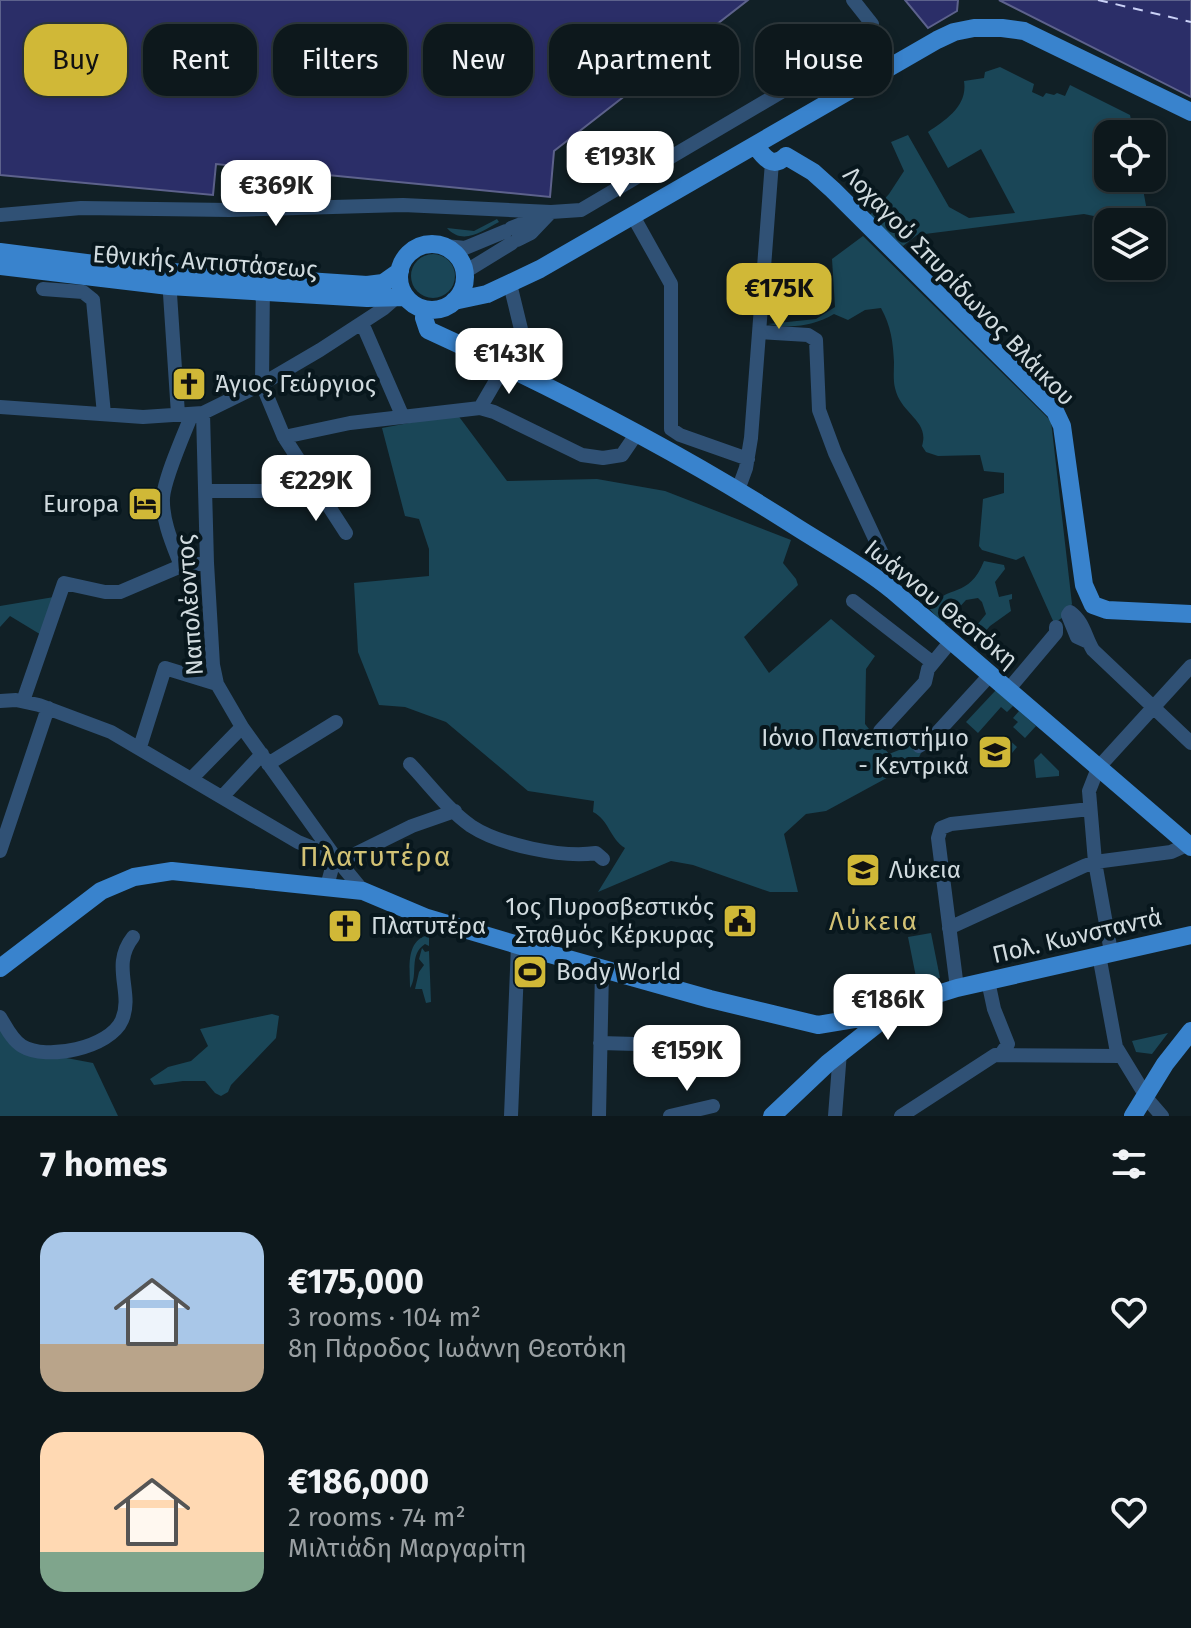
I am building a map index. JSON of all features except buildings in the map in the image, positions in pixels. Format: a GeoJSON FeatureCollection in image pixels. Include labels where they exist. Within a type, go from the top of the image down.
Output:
{"type":"FeatureCollection","features":[{"type":"Feature","properties":{"kind":"main road"},"geometry":{"type":"LineString","coordinates":[[454,301],[480,296],[506,286],[937,40],[962,30],[981,27],[1028,33],[1191,112]]}},
{"type":"Feature","properties":{"kind":"main road"},"geometry":{"type":"LineString","coordinates":[[779,159],[788,146],[781,131]]}},
{"type":"Feature","properties":{"kind":"main road","name":"Λοχαγού Σπυρίδωνος Βλάικου"},"geometry":{"type":"LineString","coordinates":[[756,146],[766,160],[779,159],[813,172],[1055,411],[1063,432],[1084,585],[1093,605],[1107,610],[1191,614]]}},
{"type":"Feature","properties":{"kind":"main road","name":"Εθνικής Αντιστάσεως"},"geometry":{"type":"LineString","coordinates":[[263,285],[375,285],[400,271],[404,259],[415,249],[429,244],[445,246]]}},
{"type":"Feature","properties":{"kind":"main road"},"geometry":{"type":"LineString","coordinates":[[445,246],[482,284],[506,286]]}},
{"type":"Feature","properties":{"kind":"main road","name":"Εθνικής Αντιστάσεως"},"geometry":{"type":"LineString","coordinates":[[0,252],[83,277]]}},
{"type":"Feature","properties":{"kind":"main road","name":"Εθνικής Αντιστάσεως"},"geometry":{"type":"LineString","coordinates":[[0,266],[83,277],[169,279],[263,285],[367,298],[402,297]]}},
{"type":"Feature","properties":{"kind":"main road"},"geometry":{"type":"LineString","coordinates":[[400,271],[402,297],[429,310],[446,307],[454,301],[462,291],[465,266]]}},
{"type":"Feature","properties":{"kind":"main road","name":"Ιωάννου Θεοτόκη"},"geometry":{"type":"LineString","coordinates":[[429,310],[424,318],[428,330],[579,401],[738,490],[853,561],[892,590],[1190,845]]}},
{"type":"Feature","properties":{"kind":"main road","name":"Πολ. Κωνσταντά"},"geometry":{"type":"LineString","coordinates":[[0,968],[92,896],[134,877],[183,871],[363,891],[427,918],[602,970],[818,1025],[881,1012],[957,988],[1191,935]]}},
{"type":"Feature","properties":{"kind":"main road"},"geometry":{"type":"LineString","coordinates":[[772,1116],[844,1049],[876,1025],[881,1012]]}},
{"type":"Feature","properties":{"kind":"main road"},"geometry":{"type":"LineString","coordinates":[[842,1021],[847,1033],[844,1049]]}},
{"type":"Feature","properties":{"kind":"main road"},"geometry":{"type":"LineString","coordinates":[[1133,1116],[1191,1031]]}},
{"type":"Feature","properties":{"kind":"street"},"geometry":{"type":"LineString","coordinates":[[0,215],[81,208],[230,210],[403,205],[569,212],[590,206],[866,42],[872,35],[872,24],[853,0]]}},
{"type":"Feature","properties":{"kind":"street"},"geometry":{"type":"LineString","coordinates":[[738,490],[748,459],[779,159]]}},
{"type":"Feature","properties":{"kind":"street"},"geometry":{"type":"LineString","coordinates":[[445,246],[465,248],[531,233],[551,212]]}},
{"type":"Feature","properties":{"kind":"street"},"geometry":{"type":"LineString","coordinates":[[633,216],[671,284],[671,429],[748,459]]}},
{"type":"Feature","properties":{"kind":"street"},"geometry":{"type":"LineString","coordinates":[[465,266],[511,236]]}},
{"type":"Feature","properties":{"kind":"street"},"geometry":{"type":"LineString","coordinates":[[43,289],[83,277],[95,305],[104,414]]}},
{"type":"Feature","properties":{"kind":"street","name":"Ναπολέοντος"},"geometry":{"type":"LineString","coordinates":[[169,279],[205,491],[213,665],[217,684],[242,727],[337,860],[363,891]]}},
{"type":"Feature","properties":{"kind":"street"},"geometry":{"type":"LineString","coordinates":[[263,285],[262,384],[284,437],[346,533]]}},
{"type":"Feature","properties":{"kind":"street"},"geometry":{"type":"LineString","coordinates":[[506,286],[528,358]]}},
{"type":"Feature","properties":{"kind":"street"},"geometry":{"type":"LineString","coordinates":[[0,407],[143,417],[191,413],[262,384],[402,297]]}},
{"type":"Feature","properties":{"kind":"street"},"geometry":{"type":"LineString","coordinates":[[362,323],[402,415]]}},
{"type":"Feature","properties":{"kind":"street"},"geometry":{"type":"LineString","coordinates":[[760,332],[808,335],[816,340],[819,410],[835,453],[890,571],[892,590]]}},
{"type":"Feature","properties":{"kind":"street"},"geometry":{"type":"LineString","coordinates":[[480,408],[505,365]]}},
{"type":"Feature","properties":{"kind":"street"},"geometry":{"type":"LineString","coordinates":[[284,437],[402,415],[480,408],[592,458],[622,455],[637,433]]}},
{"type":"Feature","properties":{"kind":"street"},"geometry":{"type":"LineString","coordinates":[[181,566],[167,525],[163,496],[191,413]]}},
{"type":"Feature","properties":{"kind":"street"},"geometry":{"type":"LineString","coordinates":[[205,491],[317,491]]}},
{"type":"Feature","properties":{"kind":"street"},"geometry":{"type":"LineString","coordinates":[[23,701],[64,583],[120,592],[181,566],[207,563]]}},
{"type":"Feature","properties":{"kind":"street"},"geometry":{"type":"LineString","coordinates":[[853,601],[933,663]]}},
{"type":"Feature","properties":{"kind":"street"},"geometry":{"type":"LineString","coordinates":[[1008,690],[1056,633],[1056,627]]}},
{"type":"Feature","properties":{"kind":"street"},"geometry":{"type":"LineString","coordinates":[[880,731],[925,682],[926,671],[951,641]]}},
{"type":"Feature","properties":{"kind":"street"},"geometry":{"type":"LineString","coordinates":[[1088,642],[1191,743]]}},
{"type":"Feature","properties":{"kind":"street"},"geometry":{"type":"LineString","coordinates":[[1162,1116],[1120,1056],[1112,1035],[1089,791],[1098,768],[1191,666]]}},
{"type":"Feature","properties":{"kind":"street"},"geometry":{"type":"LineString","coordinates":[[140,747],[165,668],[217,684]]}},
{"type":"Feature","properties":{"kind":"street"},"geometry":{"type":"LineString","coordinates":[[919,746],[936,734],[990,675]]}},
{"type":"Feature","properties":{"kind":"street"},"geometry":{"type":"LineString","coordinates":[[0,701],[23,701],[100,727],[140,747],[305,846],[337,860]]}},
{"type":"Feature","properties":{"kind":"street"},"geometry":{"type":"LineString","coordinates":[[0,851],[48,708]]}},
{"type":"Feature","properties":{"kind":"street"},"geometry":{"type":"LineString","coordinates":[[222,797],[265,759],[336,722]]}},
{"type":"Feature","properties":{"kind":"street"},"geometry":{"type":"LineString","coordinates":[[192,778],[242,727]]}},
{"type":"Feature","properties":{"kind":"street"},"geometry":{"type":"LineString","coordinates":[[410,764],[478,830],[506,841],[568,855],[596,853],[603,859]]}},
{"type":"Feature","properties":{"kind":"street"},"geometry":{"type":"LineString","coordinates":[[957,988],[938,838],[941,828],[951,824],[1090,809]]}},
{"type":"Feature","properties":{"kind":"street"},"geometry":{"type":"LineString","coordinates":[[327,886],[337,860],[412,826],[455,811]]}},
{"type":"Feature","properties":{"kind":"street"},"geometry":{"type":"LineString","coordinates":[[949,928],[1095,862],[1171,852],[1190,845]]}},
{"type":"Feature","properties":{"kind":"street"},"geometry":{"type":"LineString","coordinates":[[0,1017],[21,1045],[47,1053],[59,1053],[104,1038],[122,1020],[123,960],[133,937]]}},
{"type":"Feature","properties":{"kind":"street"},"geometry":{"type":"LineString","coordinates":[[511,1116],[518,945]]}},
{"type":"Feature","properties":{"kind":"street"},"geometry":{"type":"LineString","coordinates":[[599,1116],[602,970]]}},
{"type":"Feature","properties":{"kind":"street"},"geometry":{"type":"LineString","coordinates":[[988,981],[994,1009],[1008,1044],[1001,1054]]}},
{"type":"Feature","properties":{"kind":"street"},"geometry":{"type":"LineString","coordinates":[[600,1043],[708,1046]]}},
{"type":"Feature","properties":{"kind":"street"},"geometry":{"type":"LineString","coordinates":[[835,1116],[844,1049]]}},
{"type":"Feature","properties":{"kind":"street"},"geometry":{"type":"LineString","coordinates":[[901,1116],[989,1058],[1001,1054],[1120,1056]]}},
{"type":"Feature","properties":{"kind":"street"},"geometry":{"type":"LineString","coordinates":[[670,1116],[713,1106]]}},
{"type":"Feature","properties":{"kind":"shaded area"},"geometry":{"type":"Polygon","coordinates":[[[0,0],[748,0],[717,24],[549,24],[549,96],[625,96],[554,151],[550,197],[216,164],[213,195],[0,175],[0,0]]]}},
{"type":"Feature","properties":{"kind":"shaded area"},"geometry":{"type":"Polygon","coordinates":[[[905,0],[958,0],[957,11],[928,28],[905,0]]]}},
{"type":"Feature","properties":{"kind":"shaded area"},"geometry":{"type":"Polygon","coordinates":[[[999,0],[1191,0],[1191,97],[999,0]]]}},
{"type":"Feature","properties":{"kind":"shaded area"},"geometry":{"type":"Polygon","coordinates":[[[1000,67],[1034,84],[1032,92],[1043,97],[1046,93],[1065,96],[1070,85],[1130,115],[1131,120],[1094,120],[1094,192],[1144,192],[1146,208],[1094,208],[1094,216],[1084,214],[917,235],[903,246],[869,216],[904,171],[891,142],[908,135],[949,207],[969,218],[1015,213],[981,149],[948,168],[928,132],[959,105],[963,98],[964,81],[984,78],[985,72],[1000,67]]]}},
{"type":"Feature","properties":{"kind":"shaded area"},"geometry":{"type":"Polygon","coordinates":[[[497,219],[499,222],[473,235],[459,236],[447,228],[474,231],[497,219]]]}},
{"type":"Feature","properties":{"kind":"shaded area"},"geometry":{"type":"Polygon","coordinates":[[[863,236],[1051,421],[1072,604],[1065,616],[1054,623],[1024,556],[1016,560],[982,550],[979,546],[983,499],[1004,493],[1004,473],[984,471],[980,455],[938,456],[926,452],[922,446],[919,423],[903,405],[895,388],[892,341],[881,308],[865,310],[848,320],[834,314],[802,325],[768,324],[816,319],[835,307],[832,259],[863,236]]]}},
{"type":"Feature","properties":{"kind":"shaded area"},"geometry":{"type":"Polygon","coordinates":[[[433,254],[449,260],[455,276],[449,292],[433,298],[417,292],[411,276],[417,260],[433,254]]]}},
{"type":"Feature","properties":{"kind":"shaded area"},"geometry":{"type":"Polygon","coordinates":[[[457,414],[507,481],[597,479],[665,491],[791,540],[783,563],[798,585],[744,637],[769,673],[831,619],[875,656],[866,669],[865,724],[889,754],[914,744],[921,753],[912,772],[894,774],[826,811],[806,814],[784,834],[798,892],[770,892],[693,865],[671,861],[598,892],[625,848],[593,812],[594,801],[528,791],[446,722],[405,707],[379,705],[358,652],[354,583],[429,576],[429,549],[419,519],[405,516],[382,428],[457,414]]]}},
{"type":"Feature","properties":{"kind":"shaded area"},"geometry":{"type":"Polygon","coordinates":[[[984,561],[1004,565],[1005,569],[995,582],[999,597],[1012,594],[1012,599],[1009,600],[1011,611],[990,626],[978,640],[969,635],[986,614],[978,598],[966,600],[943,625],[929,608],[943,596],[972,581],[984,561]]]}},
{"type":"Feature","properties":{"kind":"shaded area"},"geometry":{"type":"Polygon","coordinates":[[[54,597],[43,636],[10,616],[0,627],[0,606],[54,597]]]}},
{"type":"Feature","properties":{"kind":"shaded area"},"geometry":{"type":"Polygon","coordinates":[[[996,690],[1013,706],[1007,712],[1001,707],[978,733],[966,722],[996,690]]]}},
{"type":"Feature","properties":{"kind":"shaded area"},"geometry":{"type":"Polygon","coordinates":[[[1019,711],[1036,726],[1025,738],[1013,727],[1018,722],[1013,718],[1019,711]]]}},
{"type":"Feature","properties":{"kind":"shaded area"},"geometry":{"type":"Polygon","coordinates":[[[1005,736],[1017,747],[1007,759],[995,748],[1005,736]]]}},
{"type":"Feature","properties":{"kind":"shaded area"},"geometry":{"type":"Polygon","coordinates":[[[1041,753],[1059,771],[1059,776],[1036,778],[1034,760],[1041,753]]]}},
{"type":"Feature","properties":{"kind":"shaded area"},"geometry":{"type":"Polygon","coordinates":[[[931,933],[940,978],[917,982],[908,937],[931,933]]]}},
{"type":"Feature","properties":{"kind":"shaded area"},"geometry":{"type":"Polygon","coordinates":[[[429,935],[429,946],[425,944],[415,959],[410,988],[412,949],[421,938],[429,935]]]}},
{"type":"Feature","properties":{"kind":"shaded area"},"geometry":{"type":"Polygon","coordinates":[[[422,948],[425,952],[429,951],[431,1002],[426,1003],[422,989],[415,989],[424,965],[419,959],[422,948]]]}},
{"type":"Feature","properties":{"kind":"shaded area"},"geometry":{"type":"Polygon","coordinates":[[[272,1014],[279,1016],[276,1038],[221,1096],[205,1081],[154,1085],[150,1079],[168,1067],[191,1061],[208,1046],[200,1029],[272,1014]]]}},
{"type":"Feature","properties":{"kind":"shaded area"},"geometry":{"type":"Polygon","coordinates":[[[0,1029],[45,1054],[93,1063],[118,1116],[0,1116],[0,1029]]]}},
{"type":"Feature","properties":{"kind":"shaded area"},"geometry":{"type":"Polygon","coordinates":[[[1168,1033],[1152,1054],[1136,1052],[1132,1041],[1168,1033]]]}},
{"type":"Feature","properties":{"kind":"ferry route"},"geometry":{"type":"LineString","coordinates":[[1098,0],[1191,22]]}},
{"type":"Feature","properties":{"kind":"place","name":"Άγιος Γεώργιος"},"geometry":{"type":"Point","coordinates":[189,384]}},
{"type":"Feature","properties":{"kind":"place","name":"Europa"},"geometry":{"type":"Point","coordinates":[145,504]}},
{"type":"Feature","properties":{"kind":"place","name":"Ιόνιο Πανεπιστήμιο - Κεντρικά"},"geometry":{"type":"Point","coordinates":[995,752]}},
{"type":"Feature","properties":{"kind":"place","name":"Λύκεια"},"geometry":{"type":"Point","coordinates":[863,870]}},
{"type":"Feature","properties":{"kind":"place","name":"1ος Πυροσβεστικός Σταθμός Κέρκυρας"},"geometry":{"type":"Point","coordinates":[740,921]}},
{"type":"Feature","properties":{"kind":"place","name":"Πλατυτέρα"},"geometry":{"type":"Point","coordinates":[345,926]}},
{"type":"Feature","properties":{"kind":"place","name":"Body World"},"geometry":{"type":"Point","coordinates":[530,972]}},
{"type":"Feature","properties":{"kind":"district","name":"Πλατυτέρα"},"geometry":{"type":"Point","coordinates":[376,856]}},
{"type":"Feature","properties":{"kind":"district","name":"Λύκεια"},"geometry":{"type":"Point","coordinates":[874,921]}}]}
